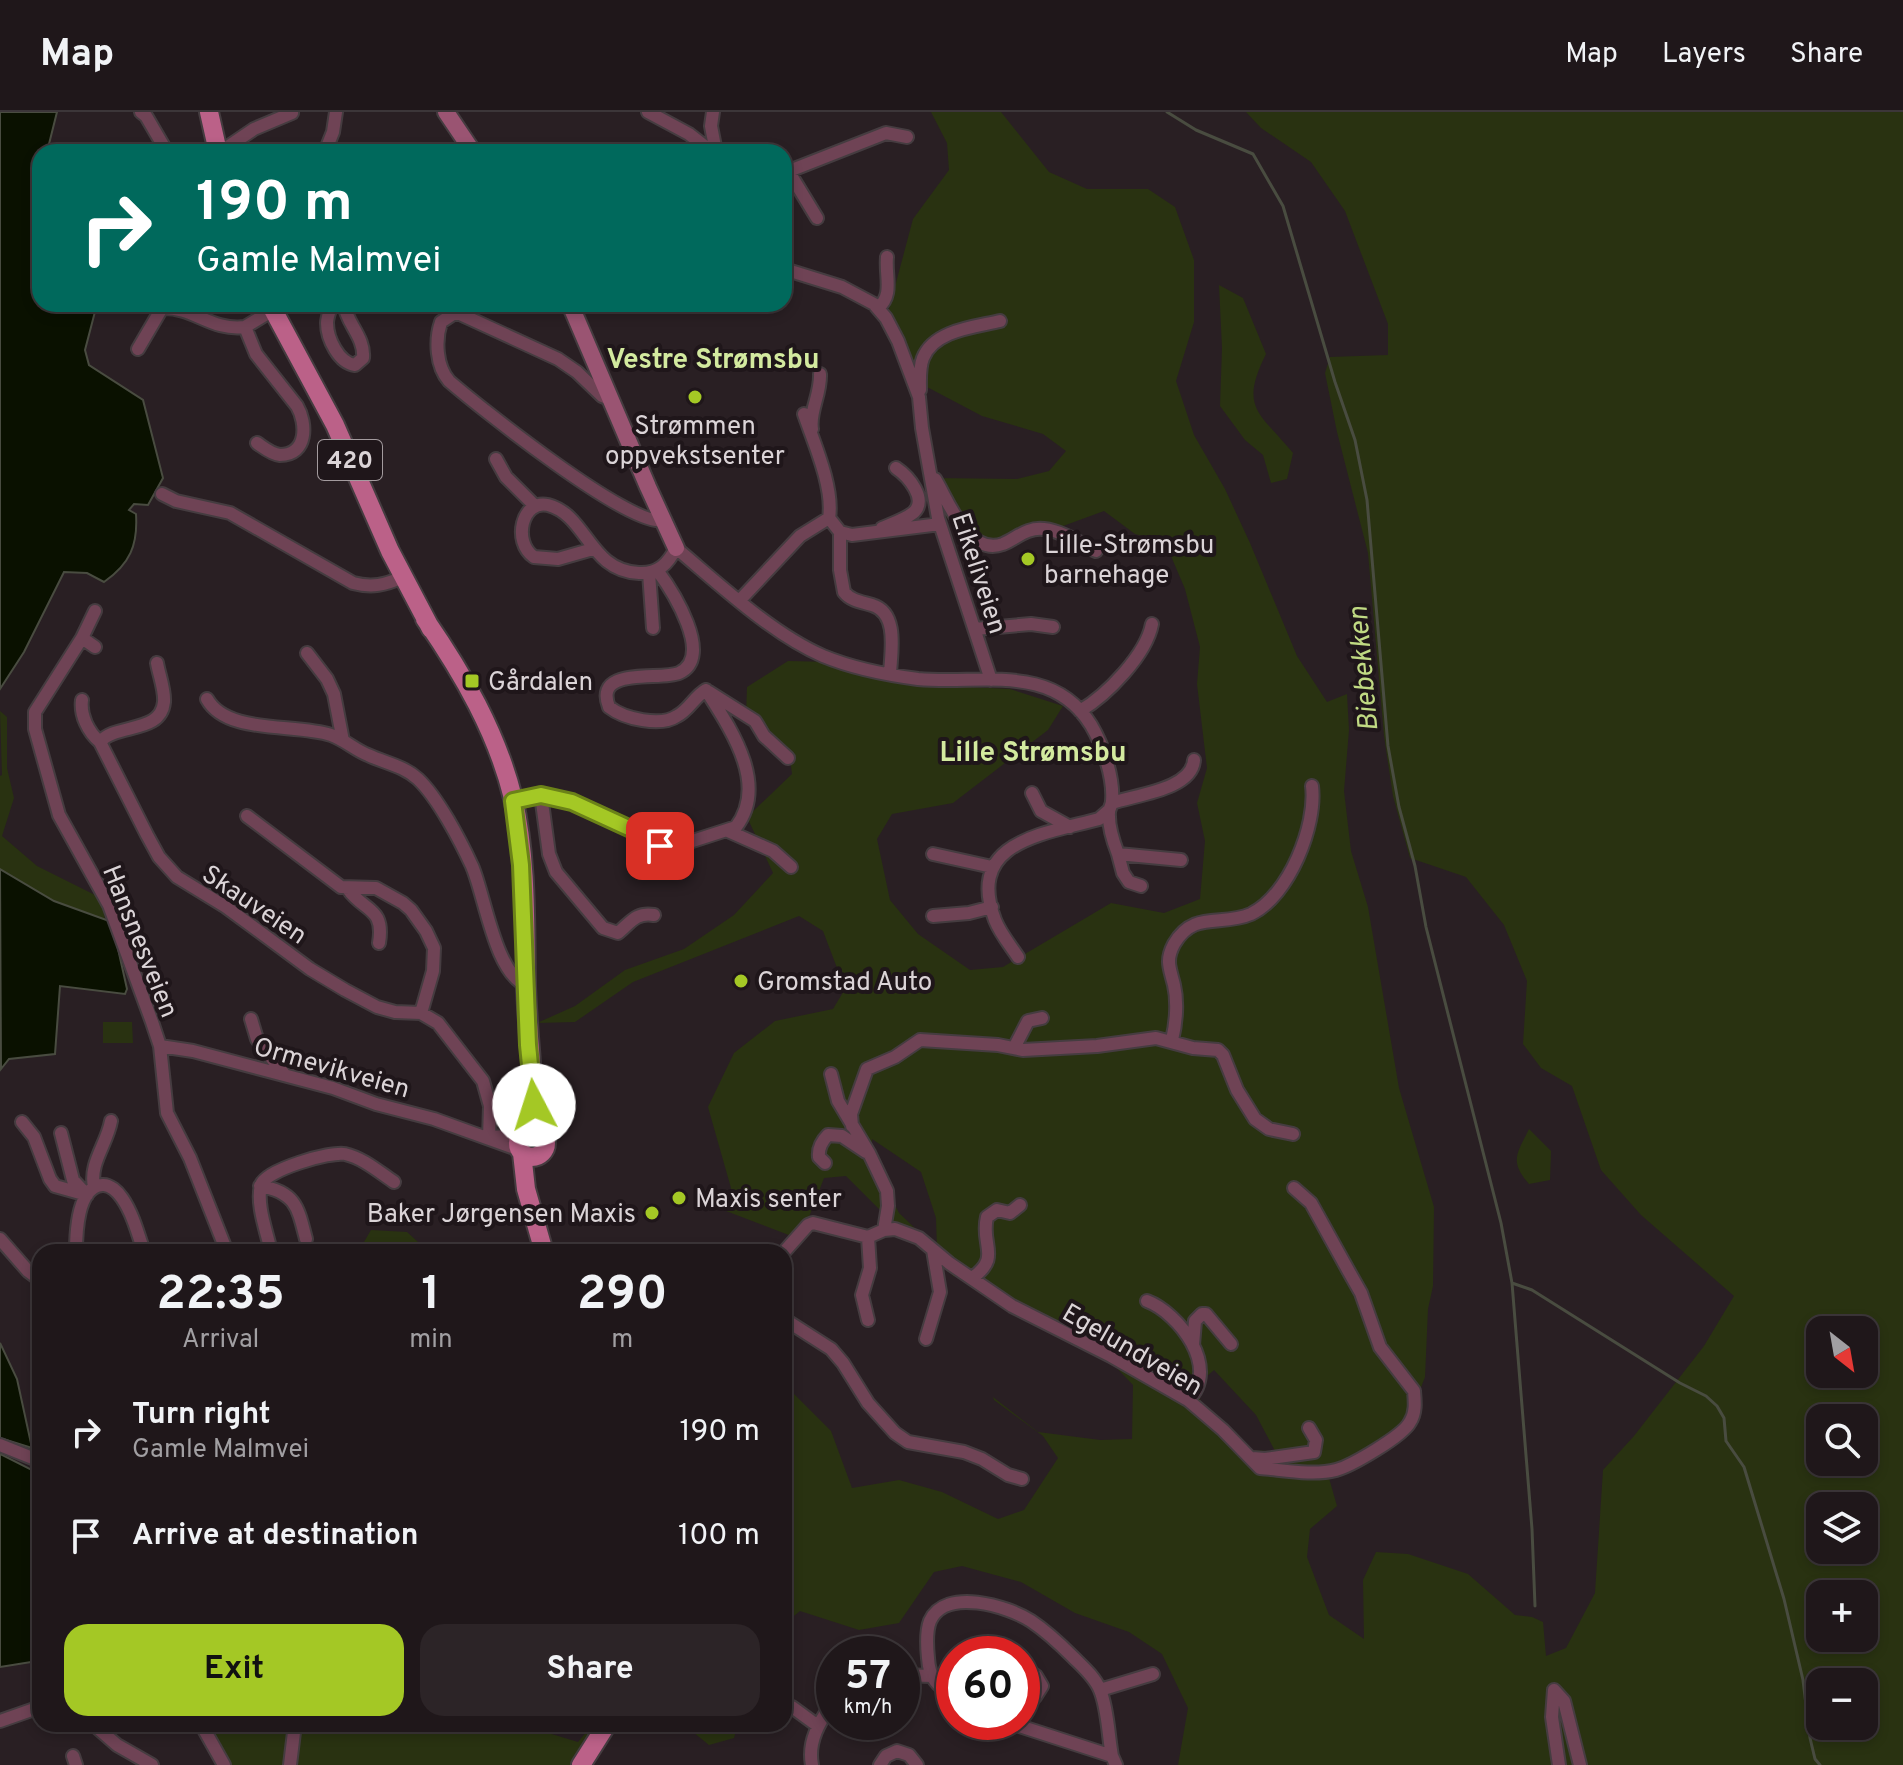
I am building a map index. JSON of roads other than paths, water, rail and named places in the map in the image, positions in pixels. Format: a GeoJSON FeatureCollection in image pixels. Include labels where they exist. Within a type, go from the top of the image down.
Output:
{"type":"FeatureCollection","features":[{"type":"Feature","properties":{"kind":"main road"},"geometry":{"type":"LineString","coordinates":[[209,112],[221,144]]}},
{"type":"Feature","properties":{"kind":"main road"},"geometry":{"type":"LineString","coordinates":[[446,112],[468,144]]}},
{"type":"Feature","properties":{"kind":"main road","name":"420"},"geometry":{"type":"LineString","coordinates":[[275,312],[335,425],[403,577],[476,703],[496,747],[513,801],[521,865],[528,1047],[535,1112],[525,1140],[532,1210],[542,1244]]}},
{"type":"Feature","properties":{"kind":"main road"},"geometry":{"type":"LineString","coordinates":[[574,312],[676,548]]}},
{"type":"Feature","properties":{"kind":"main road","name":"420"},"geometry":{"type":"LineString","coordinates":[[525,1140],[529,1157],[541,1154],[535,1171],[532,1210]]}},
{"type":"Feature","properties":{"kind":"main road"},"geometry":{"type":"LineString","coordinates":[[574,1765],[591,1732]]}},
{"type":"Feature","properties":{"kind":"main road"},"geometry":{"type":"LineString","coordinates":[[581,1765],[602,1732]]}},
{"type":"Feature","properties":{"kind":"street"},"geometry":{"type":"LineString","coordinates":[[141,112],[162,144]]}},
{"type":"Feature","properties":{"kind":"street"},"geometry":{"type":"LineString","coordinates":[[231,144],[291,112],[305,112]]}},
{"type":"Feature","properties":{"kind":"street"},"geometry":{"type":"LineString","coordinates":[[328,144],[336,112]]}},
{"type":"Feature","properties":{"kind":"street"},"geometry":{"type":"LineString","coordinates":[[648,112],[703,144]]}},
{"type":"Feature","properties":{"kind":"street"},"geometry":{"type":"LineString","coordinates":[[713,112],[713,144]]}},
{"type":"Feature","properties":{"kind":"street"},"geometry":{"type":"LineString","coordinates":[[792,170],[886,133],[907,137]]}},
{"type":"Feature","properties":{"kind":"street"},"geometry":{"type":"LineString","coordinates":[[792,181],[817,218]]}},
{"type":"Feature","properties":{"kind":"street"},"geometry":{"type":"LineString","coordinates":[[878,308],[888,293],[887,257]]}},
{"type":"Feature","properties":{"kind":"street","name":"Eikeliveien"},"geometry":{"type":"LineString","coordinates":[[792,271],[842,287],[878,308],[908,360],[919,397],[940,524],[991,680]]}},
{"type":"Feature","properties":{"kind":"street"},"geometry":{"type":"LineString","coordinates":[[138,349],[160,312]]}},
{"type":"Feature","properties":{"kind":"street"},"geometry":{"type":"LineString","coordinates":[[185,312],[217,326],[245,327],[265,312]]}},
{"type":"Feature","properties":{"kind":"street"},"geometry":{"type":"LineString","coordinates":[[331,312],[328,330],[336,351],[345,362],[355,365],[363,358],[363,347],[345,312]]}},
{"type":"Feature","properties":{"kind":"street"},"geometry":{"type":"LineString","coordinates":[[612,400],[602,396],[577,372],[546,352],[460,314],[446,317],[441,322],[438,350],[443,374],[449,381],[516,436],[582,480],[642,518],[657,522],[662,520]]}},
{"type":"Feature","properties":{"kind":"street"},"geometry":{"type":"LineString","coordinates":[[919,397],[923,358],[930,346],[953,333],[1000,321]]}},
{"type":"Feature","properties":{"kind":"street"},"geometry":{"type":"LineString","coordinates":[[245,327],[256,354],[297,406],[304,423],[302,442],[288,453],[272,453],[257,443]]}},
{"type":"Feature","properties":{"kind":"street"},"geometry":{"type":"LineString","coordinates":[[813,440],[811,421],[820,390],[820,374]]}},
{"type":"Feature","properties":{"kind":"street"},"geometry":{"type":"LineString","coordinates":[[804,414],[829,498],[829,518],[840,532],[840,570],[844,592],[853,599],[881,608],[889,618],[892,644],[890,674]]}},
{"type":"Feature","properties":{"kind":"street"},"geometry":{"type":"LineString","coordinates":[[496,459],[506,477],[535,506]]}},
{"type":"Feature","properties":{"kind":"street"},"geometry":{"type":"LineString","coordinates":[[864,535],[916,509],[915,489],[896,468]]}},
{"type":"Feature","properties":{"kind":"street","name":"Eikeliveien"},"geometry":{"type":"LineString","coordinates":[[932,478],[959,523],[969,535],[982,542],[1001,545],[1022,532],[1044,529],[1096,551]]}},
{"type":"Feature","properties":{"kind":"street"},"geometry":{"type":"LineString","coordinates":[[162,494],[176,501],[230,513],[353,583],[381,586],[403,577]]}},
{"type":"Feature","properties":{"kind":"street"},"geometry":{"type":"LineString","coordinates":[[593,549],[547,560],[527,553],[520,534],[524,520],[535,506],[548,505],[561,511],[593,549],[618,569],[630,573],[653,571],[670,560],[676,548],[797,643],[845,663],[918,679],[1024,680],[1049,688],[1080,711],[1100,742],[1111,783],[1112,839],[1123,873],[1129,882],[1141,886]]}},
{"type":"Feature","properties":{"kind":"street"},"geometry":{"type":"LineString","coordinates":[[740,600],[800,536],[829,518]]}},
{"type":"Feature","properties":{"kind":"street"},"geometry":{"type":"LineString","coordinates":[[840,532],[864,535],[940,524]]}},
{"type":"Feature","properties":{"kind":"street"},"geometry":{"type":"LineString","coordinates":[[653,571],[653,628]]}},
{"type":"Feature","properties":{"kind":"street"},"geometry":{"type":"LineString","coordinates":[[653,571],[694,637],[695,652],[690,665],[680,673],[622,679],[612,684],[607,692],[609,707],[635,717],[668,721],[679,716],[695,697],[706,690]]}},
{"type":"Feature","properties":{"kind":"street","name":"Hansnesveien"},"geometry":{"type":"LineString","coordinates":[[95,611],[82,638],[35,712],[35,729],[59,815],[109,905],[160,1046],[167,1113],[190,1158],[224,1244]]}},
{"type":"Feature","properties":{"kind":"street"},"geometry":{"type":"LineString","coordinates":[[975,629],[1031,624],[1053,627]]}},
{"type":"Feature","properties":{"kind":"street"},"geometry":{"type":"LineString","coordinates":[[1080,711],[1135,660],[1149,640],[1152,624]]}},
{"type":"Feature","properties":{"kind":"street"},"geometry":{"type":"LineString","coordinates":[[82,638],[95,647]]}},
{"type":"Feature","properties":{"kind":"street"},"geometry":{"type":"LineString","coordinates":[[307,653],[327,679],[334,694],[343,741]]}},
{"type":"Feature","properties":{"kind":"street"},"geometry":{"type":"LineString","coordinates":[[100,742],[113,731],[148,724],[160,713],[164,703],[157,663]]}},
{"type":"Feature","properties":{"kind":"street"},"geometry":{"type":"LineString","coordinates":[[706,690],[755,721],[764,736],[788,758]]}},
{"type":"Feature","properties":{"kind":"street"},"geometry":{"type":"LineString","coordinates":[[513,801],[541,795],[572,802],[633,830],[651,842],[674,847],[736,827],[749,804],[749,779],[738,748],[706,690]]}},
{"type":"Feature","properties":{"kind":"street"},"geometry":{"type":"LineString","coordinates":[[207,699],[215,711],[237,721],[314,731],[343,741],[366,755],[410,773],[429,792],[474,870],[498,947],[511,975],[526,985]]}},
{"type":"Feature","properties":{"kind":"street","name":"Skauveien"},"geometry":{"type":"LineString","coordinates":[[82,700],[80,712],[100,742],[159,857],[177,877],[226,907],[310,969],[345,990],[377,1007],[395,1012],[421,1013]]}},
{"type":"Feature","properties":{"kind":"street"},"geometry":{"type":"LineString","coordinates":[[1018,957],[995,921],[988,885],[992,867],[1012,846],[1099,819],[1110,807],[1176,783],[1190,771],[1194,760]]}},
{"type":"Feature","properties":{"kind":"street"},"geometry":{"type":"LineString","coordinates":[[1172,1040],[1175,986],[1167,962],[1175,942],[1193,924],[1255,912],[1278,890],[1298,858],[1309,830],[1314,801],[1312,786]]}},
{"type":"Feature","properties":{"kind":"street"},"geometry":{"type":"LineString","coordinates":[[1032,793],[1041,811],[1070,827]]}},
{"type":"Feature","properties":{"kind":"street"},"geometry":{"type":"LineString","coordinates":[[541,795],[549,854],[556,872],[603,928],[618,933],[634,916],[654,915]]}},
{"type":"Feature","properties":{"kind":"street"},"geometry":{"type":"LineString","coordinates":[[247,816],[335,883],[348,889],[377,915],[381,930],[379,943]]}},
{"type":"Feature","properties":{"kind":"street"},"geometry":{"type":"LineString","coordinates":[[728,831],[773,851],[791,867]]}},
{"type":"Feature","properties":{"kind":"street"},"geometry":{"type":"LineString","coordinates":[[933,854],[992,867]]}},
{"type":"Feature","properties":{"kind":"street"},"geometry":{"type":"LineString","coordinates":[[1118,854],[1181,860]]}},
{"type":"Feature","properties":{"kind":"street"},"geometry":{"type":"LineString","coordinates":[[348,889],[369,887],[385,891],[411,910],[431,939],[434,948],[433,971],[421,1013],[438,1023],[483,1081],[490,1106],[489,1138]]}},
{"type":"Feature","properties":{"kind":"street"},"geometry":{"type":"LineString","coordinates":[[933,916],[969,913],[992,907]]}},
{"type":"Feature","properties":{"kind":"street"},"geometry":{"type":"LineString","coordinates":[[1014,1048],[1028,1021],[1042,1018]]}},
{"type":"Feature","properties":{"kind":"street"},"geometry":{"type":"LineString","coordinates":[[251,1019],[257,1039],[284,1074]]}},
{"type":"Feature","properties":{"kind":"street"},"geometry":{"type":"LineString","coordinates":[[852,1126],[851,1114],[867,1069],[895,1057],[916,1041],[982,1043],[1023,1050],[1097,1046],[1139,1038],[1172,1040],[1193,1048],[1218,1050],[1255,1119],[1269,1129],[1293,1134]]}},
{"type":"Feature","properties":{"kind":"street","name":"Ormevikveien"},"geometry":{"type":"LineString","coordinates":[[160,1046],[284,1074],[489,1138],[525,1140]]}},
{"type":"Feature","properties":{"kind":"street"},"geometry":{"type":"LineString","coordinates":[[791,1244],[813,1223],[868,1237],[884,1230],[887,1191],[838,1101],[831,1074]]}},
{"type":"Feature","properties":{"kind":"street"},"geometry":{"type":"LineString","coordinates":[[76,1244],[77,1224],[111,1121]]}},
{"type":"Feature","properties":{"kind":"street"},"geometry":{"type":"LineString","coordinates":[[22,1122],[34,1137],[55,1186],[90,1191],[109,1186],[121,1197],[141,1244]]}},
{"type":"Feature","properties":{"kind":"street"},"geometry":{"type":"LineString","coordinates":[[61,1133],[73,1180],[90,1191]]}},
{"type":"Feature","properties":{"kind":"street"},"geometry":{"type":"LineString","coordinates":[[825,1163],[819,1152],[828,1135],[842,1136],[869,1153]]}},
{"type":"Feature","properties":{"kind":"street"},"geometry":{"type":"LineString","coordinates":[[269,1244],[260,1186],[269,1175],[329,1153],[346,1154],[394,1182]]}},
{"type":"Feature","properties":{"kind":"street"},"geometry":{"type":"LineString","coordinates":[[260,1186],[280,1192],[294,1201],[306,1239]]}},
{"type":"Feature","properties":{"kind":"street","name":"Egelundveien"},"geometry":{"type":"LineString","coordinates":[[884,1230],[907,1232],[1012,1306],[1111,1356],[1188,1400],[1260,1468],[1324,1472],[1338,1470],[1401,1433],[1411,1422],[1415,1407],[1414,1391],[1380,1347],[1361,1293],[1322,1221],[1311,1203],[1294,1188]]}},
{"type":"Feature","properties":{"kind":"street"},"geometry":{"type":"LineString","coordinates":[[972,1278],[983,1271],[988,1263],[984,1226],[987,1217],[997,1210],[1010,1213],[1020,1205]]}},
{"type":"Feature","properties":{"kind":"street"},"geometry":{"type":"LineString","coordinates":[[868,1237],[870,1268],[862,1295],[868,1320]]}},
{"type":"Feature","properties":{"kind":"street"},"geometry":{"type":"LineString","coordinates":[[0,1239],[32,1274]]}},
{"type":"Feature","properties":{"kind":"street"},"geometry":{"type":"LineString","coordinates":[[926,1339],[940,1292],[933,1250]]}},
{"type":"Feature","properties":{"kind":"street"},"geometry":{"type":"LineString","coordinates":[[1147,1301],[1167,1311],[1176,1320],[1195,1352]]}},
{"type":"Feature","properties":{"kind":"street"},"geometry":{"type":"LineString","coordinates":[[1188,1400],[1195,1393],[1200,1370],[1192,1336],[1195,1321],[1202,1314],[1210,1316],[1231,1344]]}},
{"type":"Feature","properties":{"kind":"street"},"geometry":{"type":"LineString","coordinates":[[792,1324],[831,1349],[843,1363],[861,1395],[895,1433],[908,1442],[964,1452],[1022,1479]]}},
{"type":"Feature","properties":{"kind":"street"},"geometry":{"type":"LineString","coordinates":[[1252,1458],[1314,1452],[1316,1440],[1309,1428]]}},
{"type":"Feature","properties":{"kind":"street"},"geometry":{"type":"LineString","coordinates":[[0,1445],[32,1458]]}},
{"type":"Feature","properties":{"kind":"street"},"geometry":{"type":"LineString","coordinates":[[931,1676],[927,1654],[931,1621],[947,1606],[972,1601],[988,1603],[1031,1621],[1080,1664],[1100,1690],[1115,1762]]}},
{"type":"Feature","properties":{"kind":"street"},"geometry":{"type":"LineString","coordinates":[[1100,1690],[1153,1674]]}},
{"type":"Feature","properties":{"kind":"street"},"geometry":{"type":"LineString","coordinates":[[920,1676],[931,1676],[936,1680]]}},
{"type":"Feature","properties":{"kind":"street"},"geometry":{"type":"LineString","coordinates":[[1559,1765],[1552,1717],[1554,1690],[1564,1701],[1580,1765]]}},
{"type":"Feature","properties":{"kind":"street"},"geometry":{"type":"LineString","coordinates":[[792,1707],[816,1725]]}},
{"type":"Feature","properties":{"kind":"street"},"geometry":{"type":"LineString","coordinates":[[0,1721],[32,1710]]}},
{"type":"Feature","properties":{"kind":"street"},"geometry":{"type":"LineString","coordinates":[[102,1732],[147,1764]]}},
{"type":"Feature","properties":{"kind":"street"},"geometry":{"type":"LineString","coordinates":[[205,1732],[224,1765]]}},
{"type":"Feature","properties":{"kind":"street"},"geometry":{"type":"LineString","coordinates":[[290,1765],[294,1732]]}},
{"type":"Feature","properties":{"kind":"street"},"geometry":{"type":"LineString","coordinates":[[812,1765],[811,1752],[816,1733]]}},
{"type":"Feature","properties":{"kind":"street"},"geometry":{"type":"LineString","coordinates":[[1040,1734],[1126,1765]]}},
{"type":"Feature","properties":{"kind":"street"},"geometry":{"type":"LineString","coordinates":[[880,1765],[886,1756],[897,1751],[909,1755],[917,1765]]}},
{"type":"Feature","properties":{"kind":"waterway","name":"Biebekken"},"geometry":{"type":"LineString","coordinates":[[1167,112],[1196,130],[1253,154],[1283,206],[1355,440],[1367,500],[1388,746],[1399,807],[1501,1223],[1512,1283],[1532,1529],[1535,1606]]}},
{"type":"Feature","properties":{"kind":"waterway"},"geometry":{"type":"LineString","coordinates":[[1512,1283],[1532,1290],[1680,1383],[1706,1396],[1717,1406],[1724,1418],[1726,1441],[1744,1467],[1784,1599],[1803,1680],[1810,1738],[1815,1759],[1820,1765]]}},
{"type":"Feature","properties":{"kind":"place","name":"Strømmen oppvekstsenter"},"geometry":{"type":"Point","coordinates":[695,397]}},
{"type":"Feature","properties":{"kind":"place","name":"Lille-Strømsbu barnehage"},"geometry":{"type":"Point","coordinates":[1028,559]}},
{"type":"Feature","properties":{"kind":"place","name":"Gårdalen"},"geometry":{"type":"Point","coordinates":[472,681]}},
{"type":"Feature","properties":{"kind":"place","name":"Gromstad Auto"},"geometry":{"type":"Point","coordinates":[741,981]}},
{"type":"Feature","properties":{"kind":"place","name":"Maxis senter"},"geometry":{"type":"Point","coordinates":[679,1198]}},
{"type":"Feature","properties":{"kind":"place","name":"Baker Jørgensen Maxis"},"geometry":{"type":"Point","coordinates":[652,1213]}},
{"type":"Feature","properties":{"kind":"district","name":"Vestre Strømsbu"},"geometry":{"type":"Point","coordinates":[713,358]}},
{"type":"Feature","properties":{"kind":"district","name":"Lille Strømsbu"},"geometry":{"type":"Point","coordinates":[1033,751]}}]}
